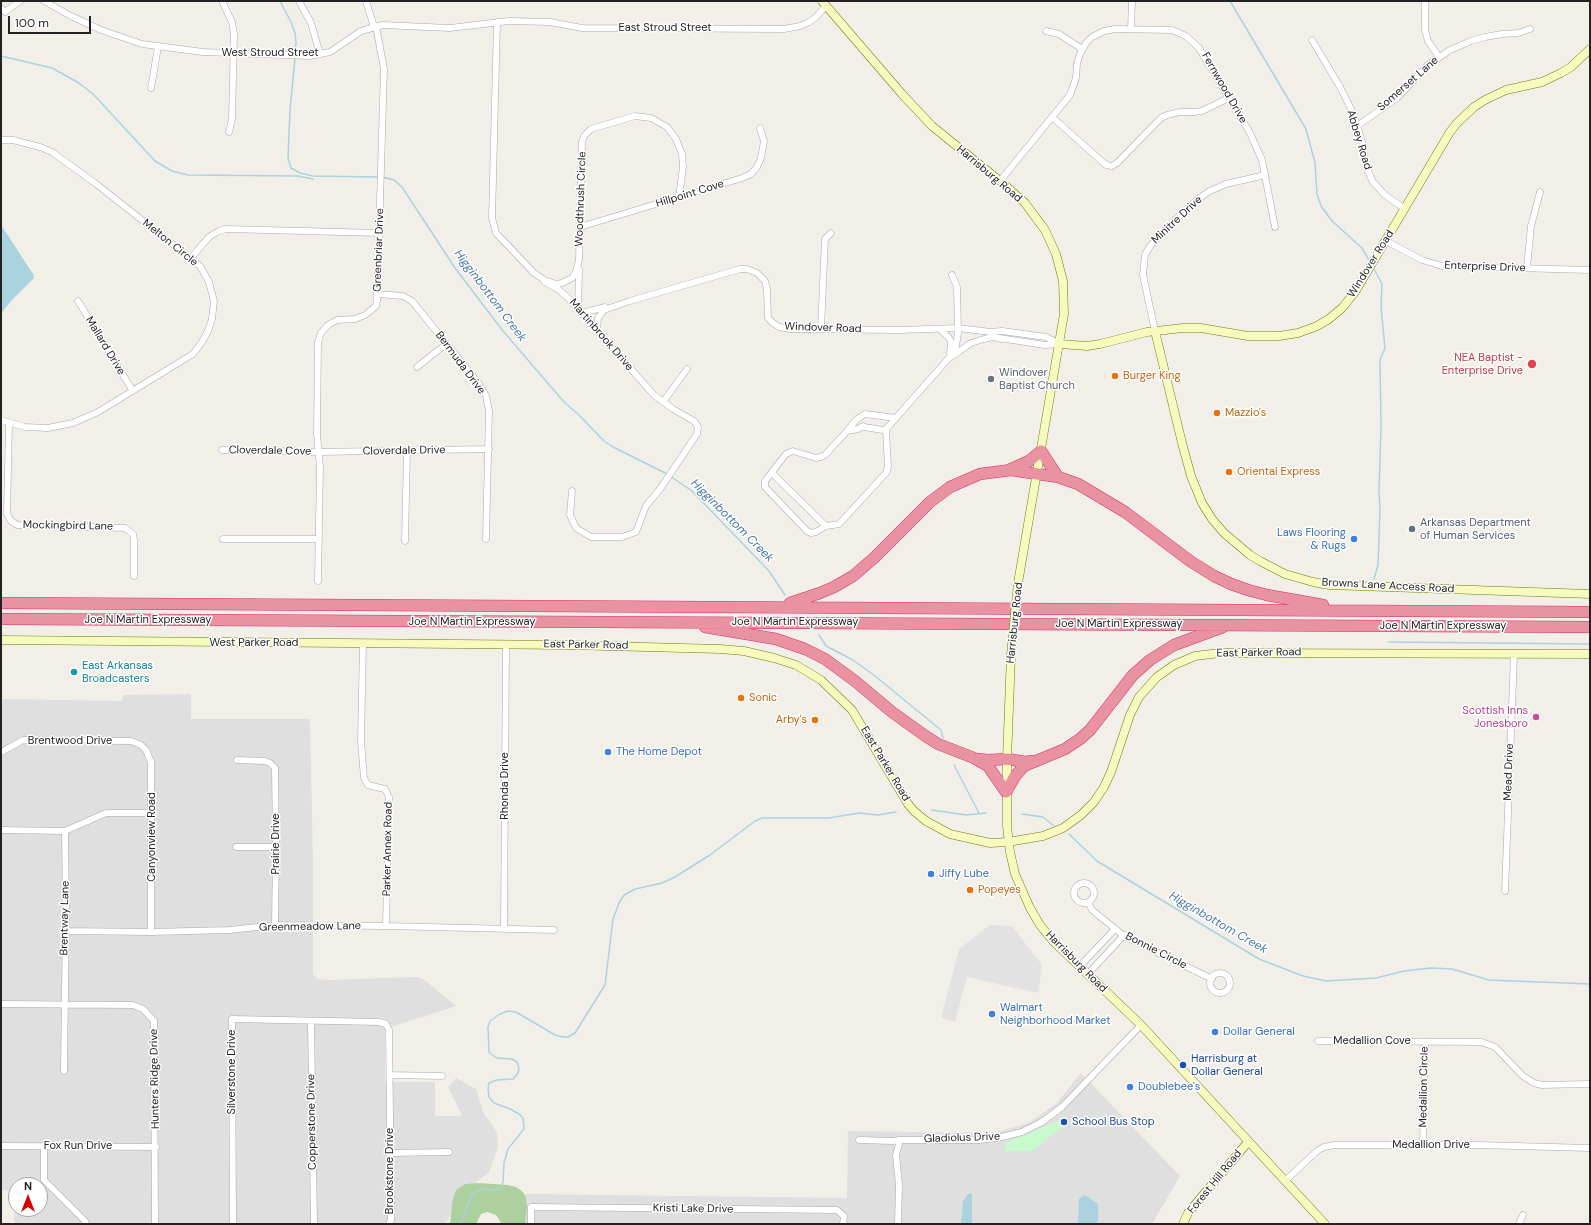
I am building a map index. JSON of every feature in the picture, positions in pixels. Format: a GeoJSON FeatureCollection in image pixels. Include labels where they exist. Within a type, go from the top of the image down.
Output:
{"type":"FeatureCollection","features":[{"type":"Feature","properties":{"kind":"highway"},"geometry":{"type":"LineString","coordinates":[[1011,470],[1041,451],[1058,477]]}},
{"type":"Feature","properties":{"kind":"highway"},"geometry":{"type":"LineString","coordinates":[[780,606],[834,588],[853,576],[874,558],[930,502],[950,487],[980,474],[1011,470],[1058,477],[1078,484],[1125,512],[1190,561],[1214,576],[1231,584],[1267,595],[1351,610]]}},
{"type":"Feature","properties":{"kind":"highway","name":"Joe N Martin Expressway"},"geometry":{"type":"LineString","coordinates":[[1,603],[780,606],[1590,612]]}},
{"type":"Feature","properties":{"kind":"highway","name":"Joe N Martin Expressway"},"geometry":{"type":"LineString","coordinates":[[1,619],[1590,627]]}},
{"type":"Feature","properties":{"kind":"highway"},"geometry":{"type":"LineString","coordinates":[[679,622],[776,639],[805,649],[838,668],[892,712],[938,744],[974,758],[988,766],[1006,792],[1019,770],[1033,761],[1065,749],[1080,739],[1099,719],[1133,675],[1150,660],[1174,645],[1229,625]]}},
{"type":"Feature","properties":{"kind":"highway"},"geometry":{"type":"LineString","coordinates":[[974,758],[988,760],[1007,759],[1026,762],[1033,761]]}},
{"type":"Feature","properties":{"kind":"street"},"geometry":{"type":"LineString","coordinates":[[1,8],[5,12],[20,1]]}},
{"type":"Feature","properties":{"kind":"street","name":"West Stroud Street"},"geometry":{"type":"LineString","coordinates":[[44,1],[71,16],[121,38],[158,47],[234,54],[310,56],[335,50],[354,34],[375,26],[388,24],[450,28],[497,22]]}},
{"type":"Feature","properties":{"kind":"street"},"geometry":{"type":"LineString","coordinates":[[222,1],[234,28],[232,119],[229,132]]}},
{"type":"Feature","properties":{"kind":"street"},"geometry":{"type":"LineString","coordinates":[[299,1],[311,23],[320,54]]}},
{"type":"Feature","properties":{"kind":"street","name":"Greenbriar Drive"},"geometry":{"type":"LineString","coordinates":[[318,581],[320,467],[317,434],[317,346],[319,337],[325,327],[337,320],[354,319],[365,315],[376,306],[378,294],[384,68],[375,26],[366,1]]}},
{"type":"Feature","properties":{"kind":"street"},"geometry":{"type":"LineString","coordinates":[[1131,29],[1132,1]]}},
{"type":"Feature","properties":{"kind":"street"},"geometry":{"type":"LineString","coordinates":[[1425,1],[1425,30],[1428,40],[1440,57]]}},
{"type":"Feature","properties":{"kind":"street","name":"East Stroud Street"},"geometry":{"type":"LineString","coordinates":[[497,22],[550,22],[589,28],[784,29],[800,26],[809,22],[816,17],[824,4]]}},
{"type":"Feature","properties":{"kind":"street","name":"Harrisburg Road"},"geometry":{"type":"LineString","coordinates":[[824,4],[907,100],[932,126],[1025,203],[1045,230],[1056,254],[1061,270],[1064,293],[1064,314],[1038,474],[1018,583],[1011,655],[1006,792],[1008,842],[1015,874],[1030,908],[1052,941],[1141,1025],[1324,1224]]}},
{"type":"Feature","properties":{"kind":"street","name":"Martinbrook Drive"},"geometry":{"type":"LineString","coordinates":[[497,22],[493,223],[499,238],[534,273],[545,282],[558,289],[569,299],[646,387],[663,402],[694,421],[698,427],[697,434],[646,506],[636,532],[622,537],[591,537],[576,528],[570,515],[572,491]]}},
{"type":"Feature","properties":{"kind":"street","name":"Fernwood Drive"},"geometry":{"type":"LineString","coordinates":[[1082,49],[1092,37],[1104,31],[1115,29],[1172,30],[1190,38],[1202,52],[1256,146],[1265,175],[1275,227]]}},
{"type":"Feature","properties":{"kind":"street","name":"Somerset Lane"},"geometry":{"type":"LineString","coordinates":[[1357,126],[1397,98],[1428,65],[1450,50],[1471,40],[1493,35],[1522,32],[1530,29]]}},
{"type":"Feature","properties":{"kind":"street"},"geometry":{"type":"LineString","coordinates":[[1000,181],[1070,95],[1076,78],[1078,59],[1082,49],[1059,34],[1046,31]]}},
{"type":"Feature","properties":{"kind":"street","name":"Abbey Road"},"geometry":{"type":"LineString","coordinates":[[1312,40],[1345,96],[1357,126],[1366,167],[1373,182],[1385,195],[1405,209]]}},
{"type":"Feature","properties":{"kind":"street"},"geometry":{"type":"LineString","coordinates":[[151,88],[158,47]]}},
{"type":"Feature","properties":{"kind":"street","name":"Windover Road"},"geometry":{"type":"LineString","coordinates":[[991,332],[1001,339],[1045,345],[1060,344],[1087,346],[1155,331],[1183,328],[1201,328],[1262,337],[1279,336],[1304,331],[1329,318],[1349,300],[1386,241],[1450,132],[1457,123],[1474,107],[1498,93],[1521,86],[1542,82],[1571,67],[1590,50]]}},
{"type":"Feature","properties":{"kind":"street"},"geometry":{"type":"LineString","coordinates":[[1052,117],[1106,165],[1112,166],[1117,163],[1161,118],[1180,112],[1202,111],[1229,98]]}},
{"type":"Feature","properties":{"kind":"street","name":"Woodthrush Circle"},"geometry":{"type":"LineString","coordinates":[[580,311],[579,260],[582,142],[584,136],[592,128],[629,116],[645,116],[654,119],[667,127],[676,139],[682,157],[679,197]]}},
{"type":"Feature","properties":{"kind":"street","name":"Hillpoint Cove"},"geometry":{"type":"LineString","coordinates":[[580,227],[751,174],[757,167],[761,158],[764,141],[760,128]]}},
{"type":"Feature","properties":{"kind":"street","name":"Melton Circle"},"geometry":{"type":"LineString","coordinates":[[1,140],[9,139],[24,142],[55,154],[191,258],[200,266],[206,275],[212,293],[213,312],[208,331],[193,354],[98,412],[64,425],[48,428],[34,428],[1,420]]}},
{"type":"Feature","properties":{"kind":"street","name":"Minitre Drive"},"geometry":{"type":"LineString","coordinates":[[1155,331],[1143,275],[1145,256],[1150,246],[1179,216],[1198,199],[1210,191],[1232,182],[1265,175]]}},
{"type":"Feature","properties":{"kind":"street"},"geometry":{"type":"LineString","coordinates":[[1528,268],[1531,226],[1540,192]]}},
{"type":"Feature","properties":{"kind":"street"},"geometry":{"type":"LineString","coordinates":[[191,258],[208,237],[226,229],[380,234]]}},
{"type":"Feature","properties":{"kind":"street"},"geometry":{"type":"LineString","coordinates":[[821,329],[825,239],[831,234]]}},
{"type":"Feature","properties":{"kind":"street","name":"Enterprise Drive"},"geometry":{"type":"LineString","coordinates":[[1386,241],[1422,260],[1442,266],[1590,270]]}},
{"type":"Feature","properties":{"kind":"street","name":"Woodthrush Circle"},"geometry":{"type":"LineString","coordinates":[[543,279],[556,284],[565,282],[572,278],[576,272],[579,260]]}},
{"type":"Feature","properties":{"kind":"street","name":"Windover Road"},"geometry":{"type":"LineString","coordinates":[[597,331],[598,318],[603,311],[630,301],[740,269],[747,269],[757,273],[765,281],[767,289],[767,314],[773,323],[786,328],[958,328],[991,332],[1002,331],[1046,337],[1060,344]]}},
{"type":"Feature","properties":{"kind":"street"},"geometry":{"type":"LineString","coordinates":[[950,358],[956,346],[958,328],[957,287],[952,275]]}},
{"type":"Feature","properties":{"kind":"street","name":"Bermuda Drive"},"geometry":{"type":"LineString","coordinates":[[378,294],[403,296],[412,301],[479,384],[486,396],[489,411],[486,540]]}},
{"type":"Feature","properties":{"kind":"street","name":"Mallard Drive"},"geometry":{"type":"LineString","coordinates":[[78,301],[133,391]]}},
{"type":"Feature","properties":{"kind":"street","name":"Windover Road"},"geometry":{"type":"LineString","coordinates":[[580,311],[630,301]]}},
{"type":"Feature","properties":{"kind":"street"},"geometry":{"type":"LineString","coordinates":[[940,329],[947,335],[951,342],[950,358]]}},
{"type":"Feature","properties":{"kind":"street","name":"Browns Lane Access Road"},"geometry":{"type":"LineString","coordinates":[[1155,331],[1191,476],[1202,503],[1212,519],[1224,533],[1260,562],[1285,574],[1329,585],[1590,594]]}},
{"type":"Feature","properties":{"kind":"street"},"geometry":{"type":"LineString","coordinates":[[847,431],[863,426],[883,430],[896,418],[950,358],[971,343],[989,338],[1001,339]]}},
{"type":"Feature","properties":{"kind":"street"},"geometry":{"type":"LineString","coordinates":[[417,366],[446,344]]}},
{"type":"Feature","properties":{"kind":"street"},"geometry":{"type":"LineString","coordinates":[[663,402],[687,369]]}},
{"type":"Feature","properties":{"kind":"street"},"geometry":{"type":"LineString","coordinates":[[886,428],[888,467],[885,474],[841,523],[834,526],[826,526],[816,532],[811,533],[765,487],[764,483],[789,452],[793,451],[816,458],[825,456],[860,417],[868,413],[896,418]]}},
{"type":"Feature","properties":{"kind":"street"},"geometry":{"type":"LineString","coordinates":[[860,417],[863,426]]}},
{"type":"Feature","properties":{"kind":"street","name":"Mockingbird Lane"},"geometry":{"type":"LineString","coordinates":[[9,423],[7,514],[11,521],[17,525],[125,528],[133,534],[134,576]]}},
{"type":"Feature","properties":{"kind":"street","name":"Cloverdale Drive"},"geometry":{"type":"LineString","coordinates":[[319,452],[489,449]]}},
{"type":"Feature","properties":{"kind":"street","name":"Cloverdale Cove"},"geometry":{"type":"LineString","coordinates":[[222,450],[319,452]]}},
{"type":"Feature","properties":{"kind":"street"},"geometry":{"type":"LineString","coordinates":[[405,541],[407,451]]}},
{"type":"Feature","properties":{"kind":"street"},"geometry":{"type":"LineString","coordinates":[[773,470],[774,475],[826,526]]}},
{"type":"Feature","properties":{"kind":"street"},"geometry":{"type":"LineString","coordinates":[[223,539],[319,540]]}},
{"type":"Feature","properties":{"kind":"street","name":"West Parker Road"},"geometry":{"type":"LineString","coordinates":[[1,640],[506,644]]}},
{"type":"Feature","properties":{"kind":"street","name":"Parker Annex Road"},"geometry":{"type":"LineString","coordinates":[[363,644],[361,741],[364,778],[368,784],[385,789],[389,797],[386,926]]}},
{"type":"Feature","properties":{"kind":"street","name":"East Parker Road"},"geometry":{"type":"LineString","coordinates":[[506,644],[720,649],[753,653],[774,658],[796,666],[821,680],[852,710],[908,804],[914,811],[926,821],[950,834],[990,842],[1008,842],[1043,836],[1063,828],[1081,815],[1094,802],[1104,787],[1111,772],[1130,714],[1139,697],[1157,677],[1174,665],[1195,656],[1220,652],[1590,654]]}},
{"type":"Feature","properties":{"kind":"street","name":"Rhonda Drive"},"geometry":{"type":"LineString","coordinates":[[504,928],[506,644]]}},
{"type":"Feature","properties":{"kind":"street","name":"Mead Drive"},"geometry":{"type":"LineString","coordinates":[[1504,891],[1514,654]]}},
{"type":"Feature","properties":{"kind":"street","name":"Brentwood Drive"},"geometry":{"type":"LineString","coordinates":[[1,752],[23,740],[131,741],[141,745]]}},
{"type":"Feature","properties":{"kind":"street","name":"Canyonview Road"},"geometry":{"type":"LineString","coordinates":[[141,745],[146,750],[151,762],[152,932]]}},
{"type":"Feature","properties":{"kind":"street","name":"Prairie Drive"},"geometry":{"type":"LineString","coordinates":[[237,760],[265,761],[272,764],[275,768],[275,925]]}},
{"type":"Feature","properties":{"kind":"street"},"geometry":{"type":"LineString","coordinates":[[1,830],[65,831],[106,813],[152,813]]}},
{"type":"Feature","properties":{"kind":"street","name":"Brentway Lane"},"geometry":{"type":"LineString","coordinates":[[64,1071],[65,831]]}},
{"type":"Feature","properties":{"kind":"street"},"geometry":{"type":"LineString","coordinates":[[236,847],[276,847]]}},
{"type":"Feature","properties":{"kind":"street","name":"Bonnie Circle"},"geometry":{"type":"LineString","coordinates":[[1088,902],[1092,910],[1124,935],[1212,979]]}},
{"type":"Feature","properties":{"kind":"street","name":"Greenmeadow Lane"},"geometry":{"type":"LineString","coordinates":[[65,931],[152,932],[230,930],[275,925],[554,930]]}},
{"type":"Feature","properties":{"kind":"street"},"geometry":{"type":"LineString","coordinates":[[1079,967],[1115,929]]}},
{"type":"Feature","properties":{"kind":"street"},"geometry":{"type":"LineString","coordinates":[[1087,975],[1124,935]]}},
{"type":"Feature","properties":{"kind":"street","name":"Hunters Ridge Drive"},"geometry":{"type":"LineString","coordinates":[[1,1004],[133,1005],[144,1009],[154,1021],[156,1147],[155,1224]]}},
{"type":"Feature","properties":{"kind":"street","name":"Silverstone Drive"},"geometry":{"type":"LineString","coordinates":[[233,1224],[232,1019],[379,1022]]}},
{"type":"Feature","properties":{"kind":"street","name":"Copperstone Drive"},"geometry":{"type":"LineString","coordinates":[[311,1021],[314,1224]]}},
{"type":"Feature","properties":{"kind":"street","name":"Brookstone Drive"},"geometry":{"type":"LineString","coordinates":[[379,1022],[386,1024],[389,1030],[391,1220],[389,1224]]}},
{"type":"Feature","properties":{"kind":"street","name":"Gladiolus Drive"},"geometry":{"type":"LineString","coordinates":[[859,1140],[892,1141],[987,1139],[1010,1135],[1030,1128],[1056,1113],[1066,1104],[1141,1025]]}},
{"type":"Feature","properties":{"kind":"street","name":"Medallion Cove"},"geometry":{"type":"LineString","coordinates":[[1318,1041],[1425,1042]]}},
{"type":"Feature","properties":{"kind":"street","name":"Medallion Circle"},"geometry":{"type":"LineString","coordinates":[[1423,1145],[1425,1042],[1482,1042],[1495,1048],[1523,1076],[1534,1083],[1542,1085],[1590,1084]]}},
{"type":"Feature","properties":{"kind":"street"},"geometry":{"type":"LineString","coordinates":[[390,1075],[442,1076]]}},
{"type":"Feature","properties":{"kind":"street"},"geometry":{"type":"LineString","coordinates":[[898,1224],[899,1185],[896,1155],[900,1140]]}},
{"type":"Feature","properties":{"kind":"street","name":"Forest Hill Road"},"geometry":{"type":"LineString","coordinates":[[1183,1224],[1188,1213],[1248,1142]]}},
{"type":"Feature","properties":{"kind":"street","name":"Medallion Drive"},"geometry":{"type":"LineString","coordinates":[[1285,1181],[1317,1151],[1335,1144],[1590,1148]]}},
{"type":"Feature","properties":{"kind":"street","name":"Fox Run Drive"},"geometry":{"type":"LineString","coordinates":[[1,1146],[156,1147]]}},
{"type":"Feature","properties":{"kind":"street"},"geometry":{"type":"LineString","coordinates":[[44,1146],[44,1180],[85,1221],[86,1224]]}},
{"type":"Feature","properties":{"kind":"street"},"geometry":{"type":"LineString","coordinates":[[390,1153],[449,1152]]}},
{"type":"Feature","properties":{"kind":"street","name":"Kristi Lake Drive"},"geometry":{"type":"LineString","coordinates":[[531,1224],[531,1207],[837,1210],[844,1216],[843,1224]]}},
{"type":"Feature","properties":{"kind":"street"},"geometry":{"type":"LineString","coordinates":[[1519,1224],[1523,1215]]}},
{"type":"Feature","properties":{"kind":"shaded area"},"geometry":{"type":"Polygon","coordinates":[[[191,694],[191,719],[310,719],[313,861],[313,974],[318,979],[330,980],[418,977],[426,981],[456,1006],[385,1029],[385,1082],[435,1082],[435,1116],[462,1116],[448,1087],[456,1078],[476,1089],[483,1112],[497,1132],[498,1147],[489,1173],[466,1189],[456,1209],[444,1224],[14,1224],[14,1217],[48,1217],[48,1177],[8,1177],[8,1190],[1,1190],[1,699],[122,701],[123,695],[191,694]]]}},
{"type":"Feature","properties":{"kind":"shaded area"},"geometry":{"type":"Polygon","coordinates":[[[990,925],[1012,926],[1042,965],[1038,993],[967,977],[955,1022],[941,1018],[959,949],[990,925]]]}},
{"type":"Feature","properties":{"kind":"shaded area"},"geometry":{"type":"Polygon","coordinates":[[[1081,1073],[1180,1176],[1152,1224],[519,1224],[519,1194],[847,1198],[848,1131],[994,1133],[1028,1123],[1056,1104],[1081,1073]]]}},
{"type":"Feature","properties":{"kind":"green space"},"geometry":{"type":"Polygon","coordinates":[[[1060,1120],[1064,1126],[1032,1151],[1005,1151],[1005,1143],[1060,1120]]]}},
{"type":"Feature","properties":{"kind":"green space"},"geometry":{"type":"Polygon","coordinates":[[[478,1183],[508,1185],[516,1187],[523,1192],[526,1198],[527,1207],[525,1224],[502,1224],[496,1215],[487,1212],[481,1214],[476,1224],[450,1224],[453,1198],[456,1190],[465,1184],[478,1183]]]}},
{"type":"Feature","properties":{"kind":"water"},"geometry":{"type":"Polygon","coordinates":[[[1,225],[33,274],[34,278],[11,301],[1,314],[1,225]]]}},
{"type":"Feature","properties":{"kind":"water"},"geometry":{"type":"Polygon","coordinates":[[[972,1193],[972,1224],[961,1224],[963,1201],[968,1194],[972,1193]]]}},
{"type":"Feature","properties":{"kind":"water"},"geometry":{"type":"Polygon","coordinates":[[[1085,1195],[1098,1204],[1098,1220],[1096,1224],[1078,1224],[1079,1199],[1085,1195]]]}},
{"type":"Feature","properties":{"kind":"waterway","name":"Higginbottom Creek"},"geometry":{"type":"LineString","coordinates":[[280,1],[295,33],[295,54]]}},
{"type":"Feature","properties":{"kind":"waterway"},"geometry":{"type":"LineString","coordinates":[[1230,1],[1306,129],[1315,163],[1317,194],[1321,206],[1332,221],[1362,248],[1369,260]]}},
{"type":"Feature","properties":{"kind":"waterway"},"geometry":{"type":"LineString","coordinates":[[1,56],[52,68],[79,83],[93,94],[155,161],[172,171],[188,175],[298,176],[313,179]]}},
{"type":"Feature","properties":{"kind":"waterway","name":"Higginbottom Creek"},"geometry":{"type":"LineString","coordinates":[[295,58],[290,110],[288,158],[291,168],[300,173],[313,176],[378,177]]}},
{"type":"Feature","properties":{"kind":"waterway","name":"Higginbottom Creek"},"geometry":{"type":"LineString","coordinates":[[382,177],[394,180],[402,187],[455,268],[503,331],[564,402],[604,441],[667,474]]}},
{"type":"Feature","properties":{"kind":"waterway"},"geometry":{"type":"LineString","coordinates":[[1374,269],[1382,284],[1381,307],[1385,348],[1380,360],[1380,509],[1378,565],[1374,579]]}},
{"type":"Feature","properties":{"kind":"waterway","name":"Higginbottom Creek"},"geometry":{"type":"LineString","coordinates":[[670,476],[692,491],[769,571],[785,595]]}},
{"type":"Feature","properties":{"kind":"waterway","name":"Higginbottom Creek"},"geometry":{"type":"LineString","coordinates":[[819,635],[826,646],[853,660],[875,676],[941,730],[943,738]]}},
{"type":"Feature","properties":{"kind":"waterway"},"geometry":{"type":"LineString","coordinates":[[1389,642],[1590,644]]}},
{"type":"Feature","properties":{"kind":"waterway","name":"Higginbottom Creek"},"geometry":{"type":"LineString","coordinates":[[954,765],[979,813]]}},
{"type":"Feature","properties":{"kind":"waterway"},"geometry":{"type":"LineString","coordinates":[[932,810],[966,815],[986,813]]}},
{"type":"Feature","properties":{"kind":"waterway"},"geometry":{"type":"LineString","coordinates":[[460,1224],[473,1193],[482,1189],[497,1190],[500,1188],[503,1182],[504,1163],[508,1149],[524,1129],[523,1118],[519,1114],[494,1103],[489,1097],[489,1083],[497,1080],[513,1079],[518,1073],[519,1069],[517,1062],[512,1059],[497,1058],[489,1052],[488,1027],[490,1021],[500,1014],[508,1011],[516,1012],[555,1035],[568,1037],[575,1033],[605,985],[613,919],[619,903],[624,895],[635,889],[662,883],[675,877],[710,855],[755,821],[762,818],[829,818],[859,813],[878,815],[896,812]]}},
{"type":"Feature","properties":{"kind":"waterway","name":"Higginbottom Creek"},"geometry":{"type":"LineString","coordinates":[[1022,814],[1043,817],[1053,825]]}},
{"type":"Feature","properties":{"kind":"waterway","name":"Higginbottom Creek"},"geometry":{"type":"LineString","coordinates":[[1069,834],[1097,861],[1259,959],[1303,976],[1326,981],[1376,978],[1404,971],[1431,968],[1452,969],[1489,980],[1590,984]]}},
{"type":"Feature","properties":{"kind":"place","name":"NEA Baptist - Enterprise Drive"},"geometry":{"type":"Point","coordinates":[1532,364]}},
{"type":"Feature","properties":{"kind":"place","name":"Burger King"},"geometry":{"type":"Point","coordinates":[1115,376]}},
{"type":"Feature","properties":{"kind":"place","name":"Windover Baptist Church"},"geometry":{"type":"Point","coordinates":[991,379]}},
{"type":"Feature","properties":{"kind":"place","name":"Mazzio's"},"geometry":{"type":"Point","coordinates":[1217,413]}},
{"type":"Feature","properties":{"kind":"place","name":"Oriental Express"},"geometry":{"type":"Point","coordinates":[1229,472]}},
{"type":"Feature","properties":{"kind":"place","name":"Arkansas Department of Human Services"},"geometry":{"type":"Point","coordinates":[1412,529]}},
{"type":"Feature","properties":{"kind":"place","name":"Laws Flooring & Rugs"},"geometry":{"type":"Point","coordinates":[1354,539]}},
{"type":"Feature","properties":{"kind":"place","name":"East Arkansas Broadcasters"},"geometry":{"type":"Point","coordinates":[74,672]}},
{"type":"Feature","properties":{"kind":"place","name":"Sonic"},"geometry":{"type":"Point","coordinates":[741,698]}},
{"type":"Feature","properties":{"kind":"place","name":"Scottish Inns Jonesboro"},"geometry":{"type":"Point","coordinates":[1536,717]}},
{"type":"Feature","properties":{"kind":"place","name":"Arby's"},"geometry":{"type":"Point","coordinates":[815,720]}},
{"type":"Feature","properties":{"kind":"place","name":"The Home Depot"},"geometry":{"type":"Point","coordinates":[608,752]}},
{"type":"Feature","properties":{"kind":"place","name":"Jiffy Lube"},"geometry":{"type":"Point","coordinates":[931,874]}},
{"type":"Feature","properties":{"kind":"place","name":"Popeyes"},"geometry":{"type":"Point","coordinates":[970,890]}},
{"type":"Feature","properties":{"kind":"place","name":"Walmart Neighborhood Market"},"geometry":{"type":"Point","coordinates":[992,1014]}},
{"type":"Feature","properties":{"kind":"place","name":"Dollar General"},"geometry":{"type":"Point","coordinates":[1215,1032]}},
{"type":"Feature","properties":{"kind":"place","name":"Harrisburg at Dollar General"},"geometry":{"type":"Point","coordinates":[1183,1065]}},
{"type":"Feature","properties":{"kind":"place","name":"Doublebee's"},"geometry":{"type":"Point","coordinates":[1130,1087]}},
{"type":"Feature","properties":{"kind":"place","name":"School Bus Stop"},"geometry":{"type":"Point","coordinates":[1064,1122]}}]}
